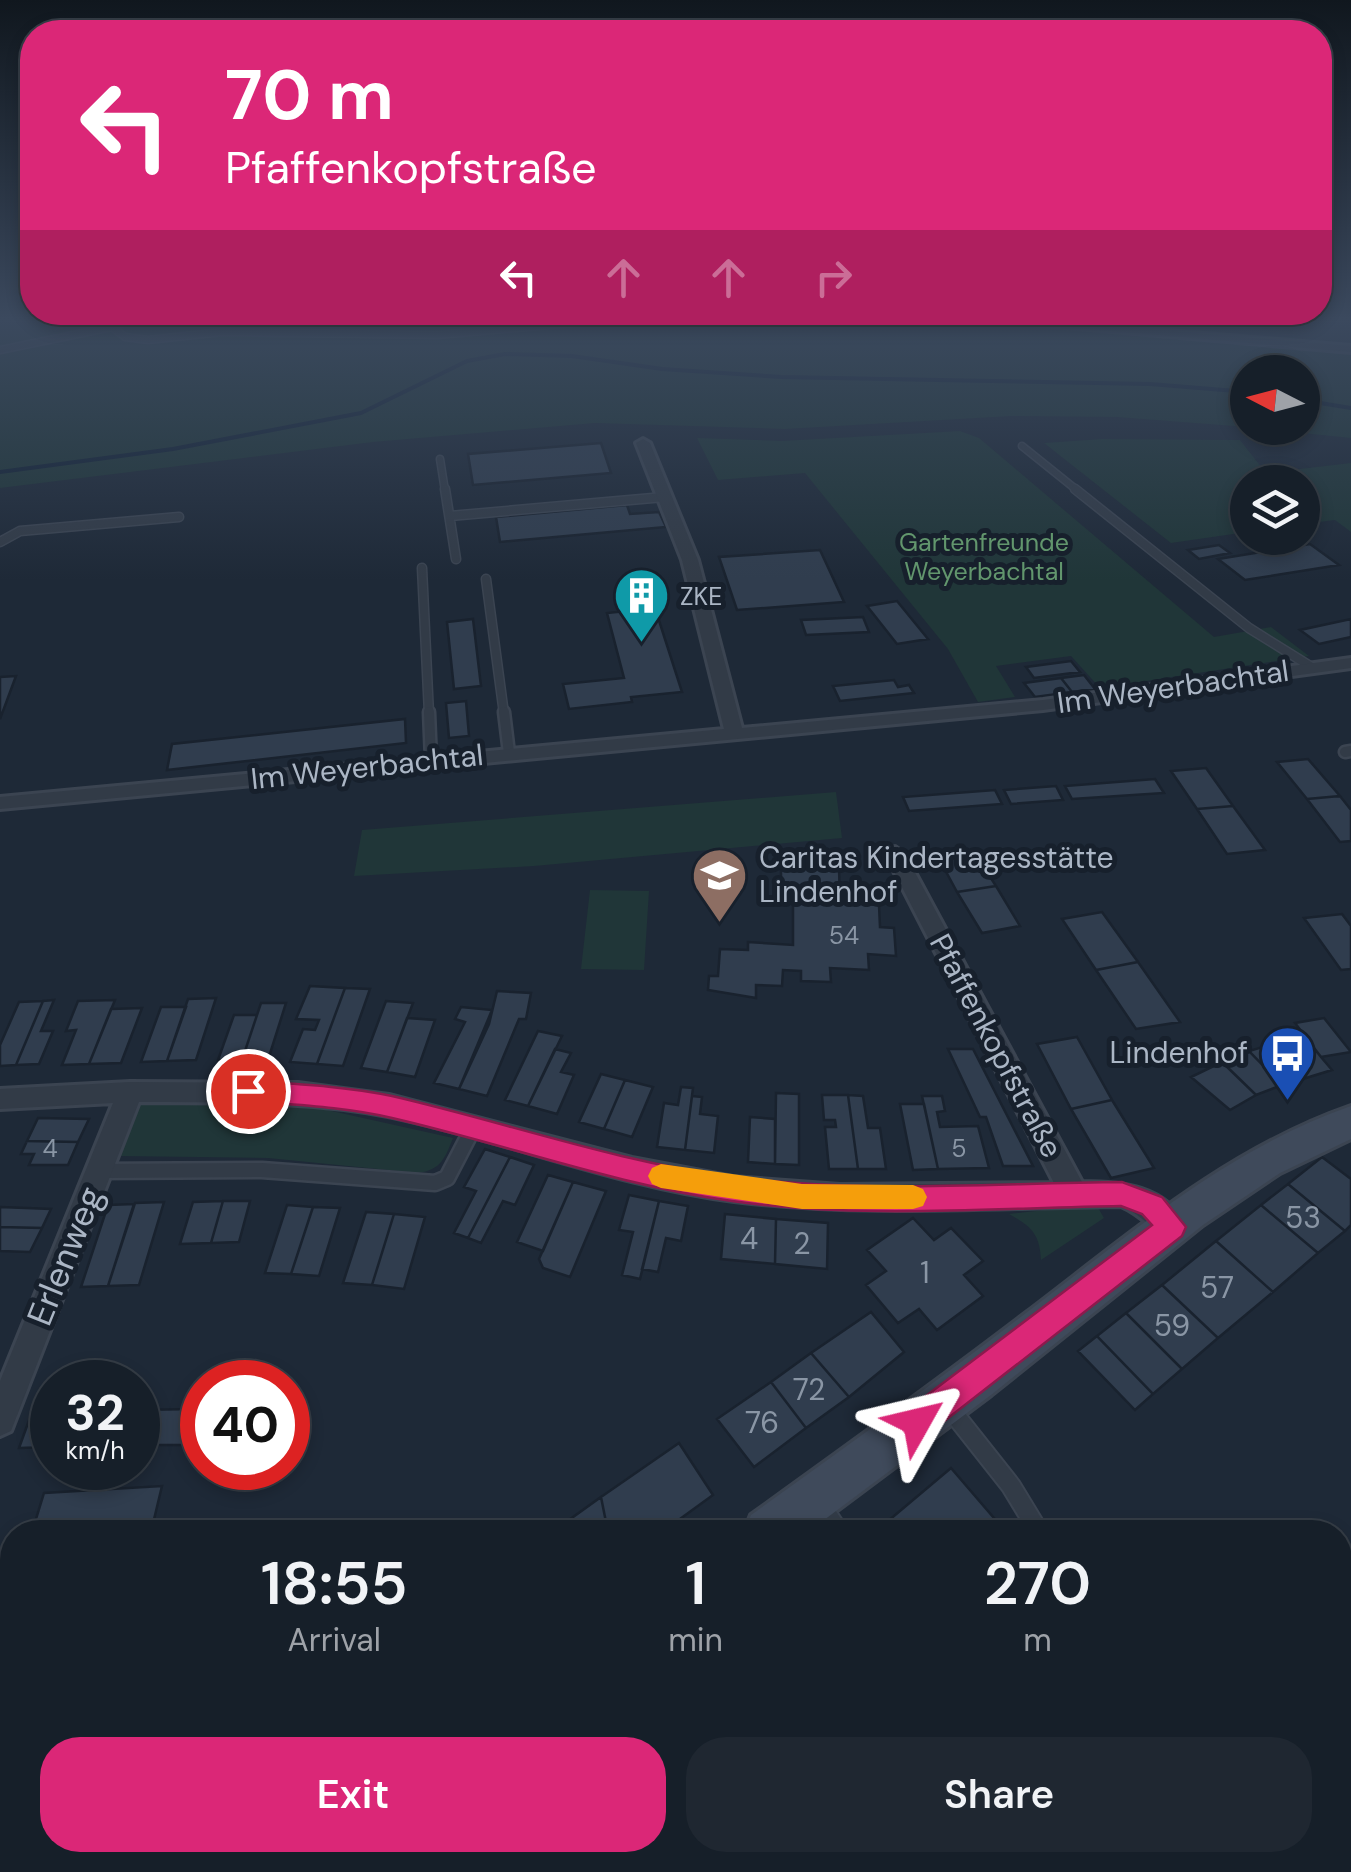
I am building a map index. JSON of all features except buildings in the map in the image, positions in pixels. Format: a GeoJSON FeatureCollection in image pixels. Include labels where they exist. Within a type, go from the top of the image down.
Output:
{"type":"FeatureCollection","features":[{"type":"Feature","properties":{"kind":"street"},"geometry":{"type":"LineString","coordinates":[[642,444],[690,560],[734,732]]}},
{"type":"Feature","properties":{"kind":"street","name":"Im Weyerbachtal"},"geometry":{"type":"LineString","coordinates":[[0,804],[431,760],[1043,705],[1351,663]]}},
{"type":"Feature","properties":{"kind":"street","name":"Pfaffenkopfstraße"},"geometry":{"type":"LineString","coordinates":[[896,854],[1074,1194],[1122,1194],[1152,1206],[1172,1227]]}},
{"type":"Feature","properties":{"kind":"street"},"geometry":{"type":"LineString","coordinates":[[0,1099],[130,1092],[298,1093],[353,1100],[474,1126],[632,1170],[733,1189],[821,1197],[1074,1194]]}},
{"type":"Feature","properties":{"kind":"street","name":"Erlenweg"},"geometry":{"type":"LineString","coordinates":[[0,1420],[130,1092]]}},
{"type":"Feature","properties":{"kind":"street"},"geometry":{"type":"LineString","coordinates":[[827,1515],[944,1402],[1244,1173],[1298,1142],[1351,1122]]}},
{"type":"Feature","properties":{"kind":"lane"},"geometry":{"type":"LineString","coordinates":[[1022,446],[1250,628],[1313,668]]}},
{"type":"Feature","properties":{"kind":"lane"},"geometry":{"type":"LineString","coordinates":[[440,459],[456,559]]}},
{"type":"Feature","properties":{"kind":"lane"},"geometry":{"type":"LineString","coordinates":[[450,516],[664,497]]}},
{"type":"Feature","properties":{"kind":"lane"},"geometry":{"type":"LineString","coordinates":[[0,542],[20,531],[179,517]]}},
{"type":"Feature","properties":{"kind":"lane"},"geometry":{"type":"LineString","coordinates":[[422,568],[431,760]]}},
{"type":"Feature","properties":{"kind":"lane"},"geometry":{"type":"LineString","coordinates":[[486,579],[509,753]]}},
{"type":"Feature","properties":{"kind":"lane"},"geometry":{"type":"LineString","coordinates":[[99,1171],[262,1170],[434,1183],[448,1178],[474,1126]]}},
{"type":"Feature","properties":{"kind":"lane"},"geometry":{"type":"LineString","coordinates":[[944,1402],[1011,1486],[1032,1520]]}},
{"type":"Feature","properties":{"kind":"green space"},"geometry":{"type":"Polygon","coordinates":[[[0,405],[1230,405],[1230,426],[1117,417],[1012,416],[785,429],[595,423],[373,442],[0,488],[0,405]]]}},
{"type":"Feature","properties":{"kind":"green space"},"geometry":{"type":"Polygon","coordinates":[[[1320,405],[1351,405],[1351,438],[1320,435],[1320,405]]]}},
{"type":"Feature","properties":{"kind":"green space","name":"Gartenfreunde Weyerbachtal"},"geometry":{"type":"Polygon","coordinates":[[[960,431],[979,438],[1214,637],[1271,627],[1309,656],[1100,688],[1071,656],[996,666],[1015,697],[978,702],[948,649],[805,473],[718,480],[697,438],[782,441],[960,431]]]}},
{"type":"Feature","properties":{"kind":"green space","name":"Gartenfreunde Weyerbachtal"},"geometry":{"type":"Polygon","coordinates":[[[1102,439],[1230,440],[1230,445],[1244,445],[1260,465],[1230,465],[1230,534],[1171,543],[1044,443],[1102,439]]]}},
{"type":"Feature","properties":{"kind":"green space"},"geometry":{"type":"Polygon","coordinates":[[[1351,463],[1351,532],[1335,520],[1320,522],[1320,467],[1351,463]]]}},
{"type":"Feature","properties":{"kind":"green space"},"geometry":{"type":"Polygon","coordinates":[[[836,792],[842,838],[534,866],[354,876],[362,830],[836,792]]]}},
{"type":"Feature","properties":{"kind":"green space"},"geometry":{"type":"Polygon","coordinates":[[[590,890],[649,891],[644,970],[581,969],[590,890]]]}},
{"type":"Feature","properties":{"kind":"green space"},"geometry":{"type":"Polygon","coordinates":[[[139,1103],[318,1108],[453,1138],[441,1162],[418,1173],[268,1158],[118,1156],[139,1103]]]}},
{"type":"Feature","properties":{"kind":"green space"},"geometry":{"type":"Polygon","coordinates":[[[1096,1204],[1104,1218],[1041,1260],[1033,1232],[1009,1214],[1096,1204]]]}},
{"type":"Feature","properties":{"kind":"waterway"},"geometry":{"type":"LineString","coordinates":[[0,472],[173,449],[361,413],[377,405]]}},
{"type":"Feature","properties":{"kind":"waterway"},"geometry":{"type":"LineString","coordinates":[[1335,405],[1351,408]]}},
{"type":"Feature","properties":{"kind":"slow traffic"},"geometry":{"type":"LineString","coordinates":[[661,1176],[802,1196],[913,1197]]}},
{"type":"Feature","properties":{"kind":"place","name":"ZKE"},"geometry":{"type":"Point","coordinates":[641,645]}},
{"type":"Feature","properties":{"kind":"place","name":"Caritas Kindertagesstätte Lindenhof"},"geometry":{"type":"Point","coordinates":[720,924]}},
{"type":"Feature","properties":{"kind":"place","name":"Lindenhof"},"geometry":{"type":"Point","coordinates":[1287,1102]}},
{"type":"Feature","properties":{"kind":"route"},"geometry":{"type":"LineString","coordinates":[[248,1091],[298,1093],[389,1106],[632,1170],[733,1189],[840,1197],[1122,1194],[1152,1206],[1172,1227],[917,1422]]}}]}
